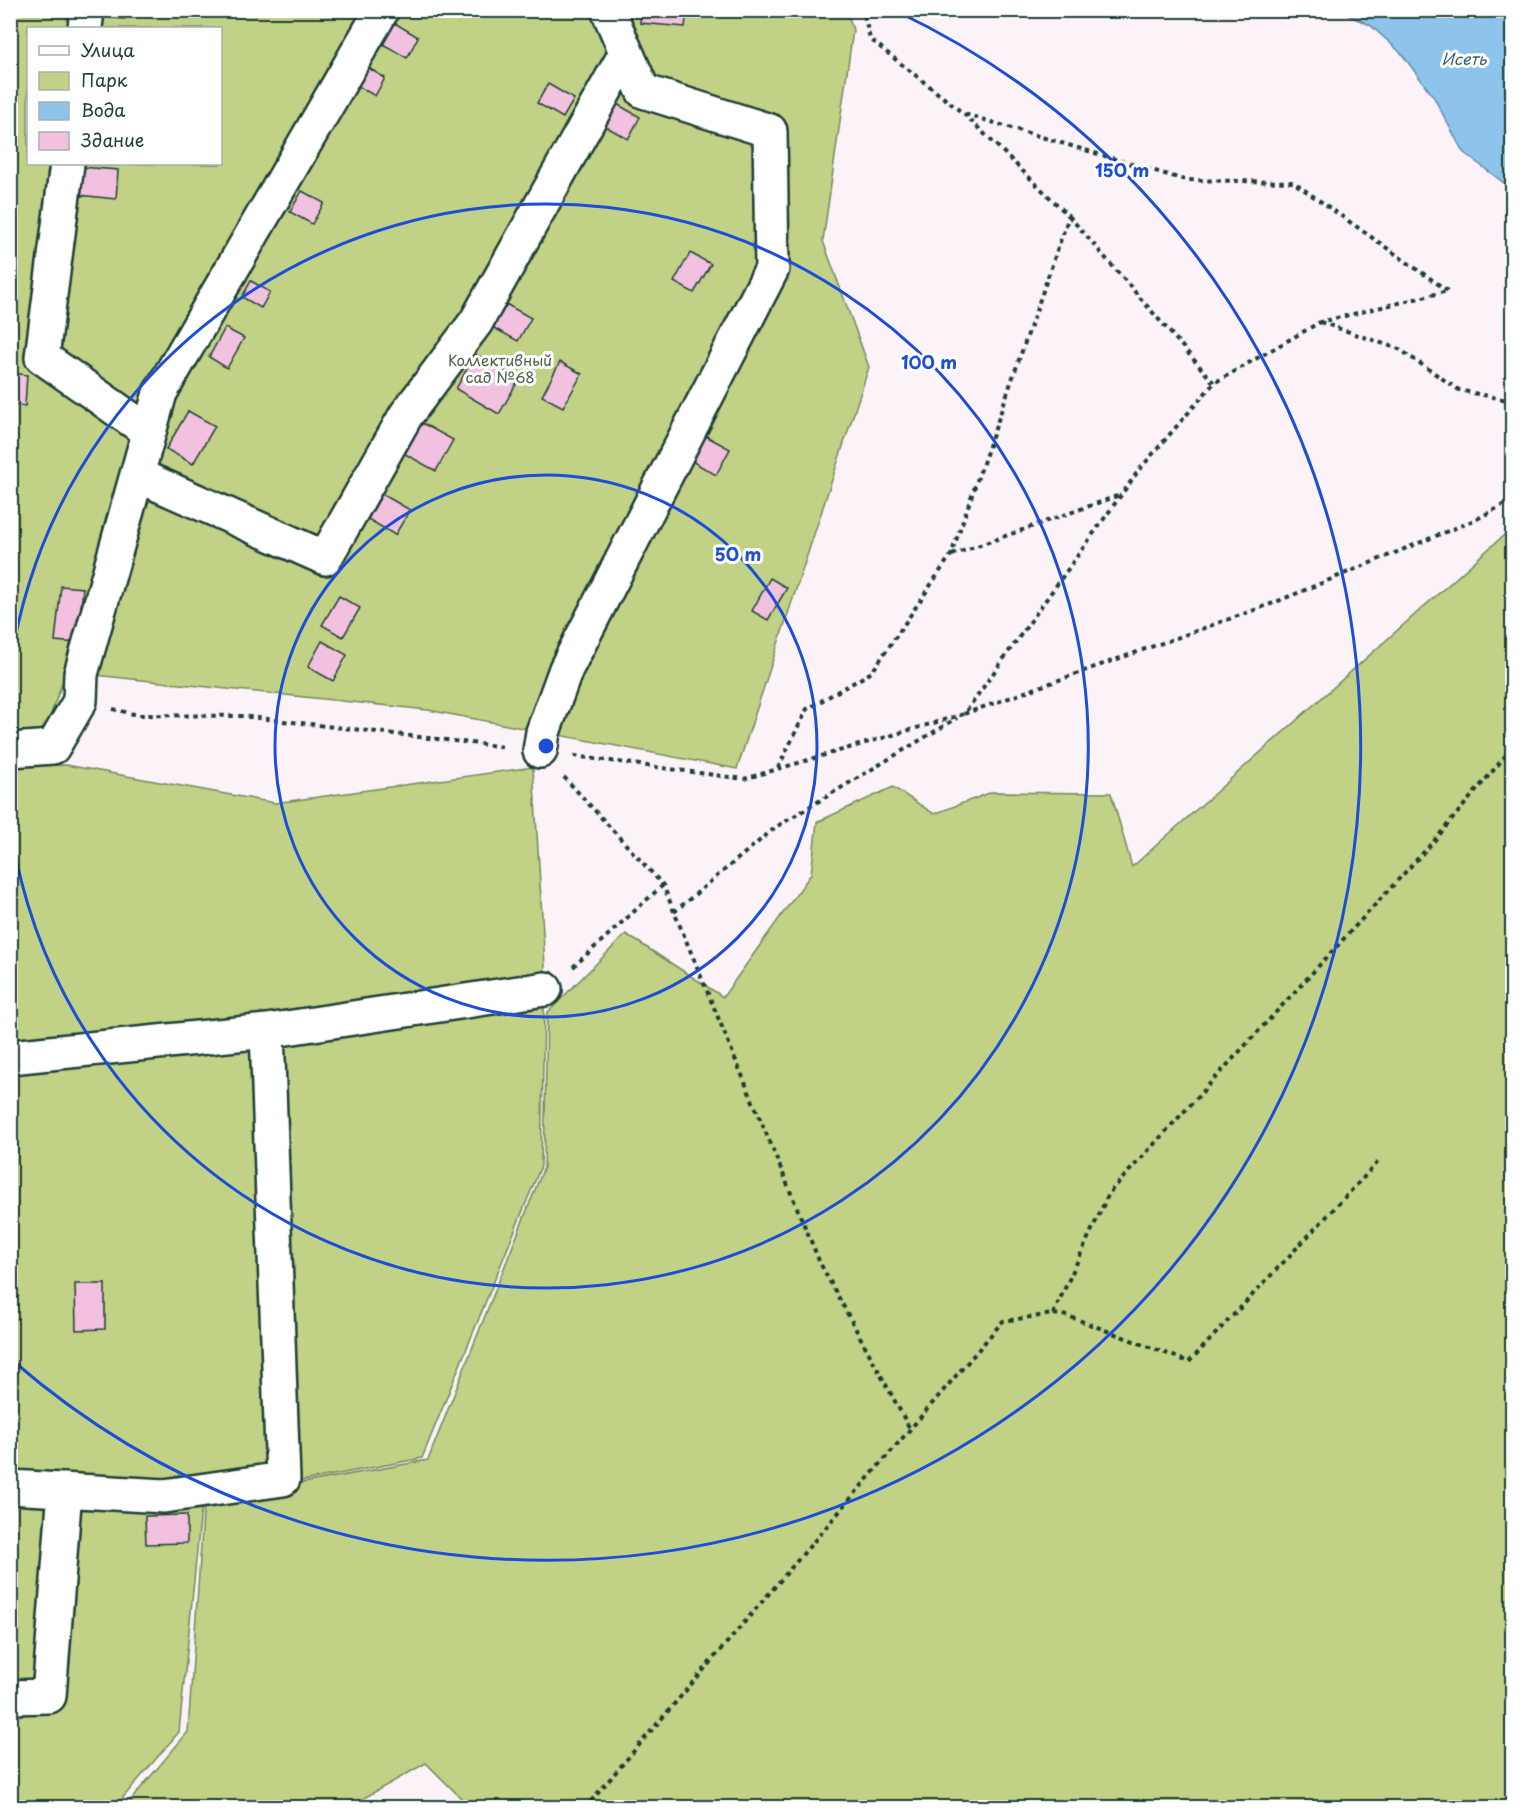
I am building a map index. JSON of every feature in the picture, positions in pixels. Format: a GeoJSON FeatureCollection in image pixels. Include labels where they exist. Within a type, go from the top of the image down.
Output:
{"type":"FeatureCollection","features":[{"type":"Feature","properties":{"kind":"lane"},"geometry":{"type":"LineString","coordinates":[[84,27],[87,10]]}},
{"type":"Feature","properties":{"kind":"lane"},"geometry":{"type":"LineString","coordinates":[[10,750],[53,747],[80,701],[81,674],[160,393],[382,10]]}},
{"type":"Feature","properties":{"kind":"lane"},"geometry":{"type":"LineString","coordinates":[[540,751],[543,732],[566,669],[772,270],[770,131],[643,91],[608,10]]}},
{"type":"Feature","properties":{"kind":"lane"},"geometry":{"type":"LineString","coordinates":[[137,475],[325,558],[406,415],[476,322],[626,53]]}},
{"type":"Feature","properties":{"kind":"lane"},"geometry":{"type":"LineString","coordinates":[[67,165],[42,357],[149,432]]}},
{"type":"Feature","properties":{"kind":"lane"},"geometry":{"type":"LineString","coordinates":[[10,1057],[267,1031],[545,989]]}},
{"type":"Feature","properties":{"kind":"lane"},"geometry":{"type":"LineString","coordinates":[[10,1487],[164,1496],[283,1479],[267,1031]]}},
{"type":"Feature","properties":{"kind":"lane"},"geometry":{"type":"LineString","coordinates":[[10,1697],[49,1696],[65,1490]]}},
{"type":"Feature","properties":{"kind":"path"},"geometry":{"type":"LineString","coordinates":[[863,10],[870,39],[964,114],[1069,216],[1214,382]]}},
{"type":"Feature","properties":{"kind":"path"},"geometry":{"type":"LineString","coordinates":[[674,912],[776,828],[964,714],[1138,470],[1214,382],[1320,322],[1448,291],[1293,182],[1185,180],[964,114]]}},
{"type":"Feature","properties":{"kind":"path"},"geometry":{"type":"LineString","coordinates":[[777,769],[807,709],[872,672],[951,555],[1069,216]]}},
{"type":"Feature","properties":{"kind":"path"},"geometry":{"type":"LineString","coordinates":[[1320,322],[1399,349],[1459,390],[1512,400]]}},
{"type":"Feature","properties":{"kind":"path"},"geometry":{"type":"LineString","coordinates":[[951,555],[1120,495]]}},
{"type":"Feature","properties":{"kind":"path"},"geometry":{"type":"LineString","coordinates":[[80,701],[138,715],[241,716],[540,751],[744,779],[964,714],[1271,604],[1477,519],[1512,500]]}},
{"type":"Feature","properties":{"kind":"path"},"geometry":{"type":"LineString","coordinates":[[1053,1314],[1109,1193],[1434,841],[1512,748]]}},
{"type":"Feature","properties":{"kind":"path"},"geometry":{"type":"LineString","coordinates":[[540,751],[663,885],[820,1263],[910,1429]]}},
{"type":"Feature","properties":{"kind":"path"},"geometry":{"type":"LineString","coordinates":[[545,989],[663,885]]}},
{"type":"Feature","properties":{"kind":"path"},"geometry":{"type":"LineString","coordinates":[[585,1808],[1003,1321],[1053,1314],[1068,1316],[1189,1362],[1380,1160]]}},
{"type":"Feature","properties":{"kind":"green space","name":"Коллективный сад №68"},"geometry":{"type":"Polygon","coordinates":[[[11,11],[847,11],[853,30],[823,241],[869,367],[737,769],[428,710],[66,672],[45,731],[11,745],[11,11]]]}},
{"type":"Feature","properties":{"kind":"green space"},"geometry":{"type":"Polygon","coordinates":[[[1512,528],[1512,1807],[471,1808],[426,1763],[348,1807],[124,1808],[188,1732],[204,1501],[428,1460],[544,1167],[547,1013],[626,934],[723,997],[811,874],[817,822],[893,787],[934,814],[992,792],[1111,793],[1132,867],[1512,528]]]}},
{"type":"Feature","properties":{"kind":"green space"},"geometry":{"type":"Polygon","coordinates":[[[66,765],[275,803],[533,767],[545,966],[541,1166],[422,1458],[202,1500],[179,1732],[115,1807],[11,1807],[10,766],[66,765]]]}},
{"type":"Feature","properties":{"kind":"water","name":"Исеть"},"geometry":{"type":"Polygon","coordinates":[[[1339,11],[1512,11],[1512,189],[1463,152],[1433,96],[1401,53],[1370,25],[1339,11]]]}},
{"type":"Feature","properties":{"kind":"building"},"geometry":{"type":"Polygon","coordinates":[[[97,10],[125,10],[124,19],[96,16],[97,10]]]}},
{"type":"Feature","properties":{"kind":"building"},"geometry":{"type":"Polygon","coordinates":[[[641,10],[687,10],[685,27],[640,23],[641,10]]]}},
{"type":"Feature","properties":{"kind":"building"},"geometry":{"type":"Polygon","coordinates":[[[393,22],[418,37],[407,58],[381,43],[393,22]]]}},
{"type":"Feature","properties":{"kind":"building"},"geometry":{"type":"Polygon","coordinates":[[[367,67],[385,78],[375,96],[356,85],[367,67]]]}},
{"type":"Feature","properties":{"kind":"building"},"geometry":{"type":"Polygon","coordinates":[[[548,84],[574,99],[563,118],[537,103],[548,84]]]}},
{"type":"Feature","properties":{"kind":"building"},"geometry":{"type":"Polygon","coordinates":[[[615,103],[640,117],[628,139],[603,125],[615,103]]]}},
{"type":"Feature","properties":{"kind":"building"},"geometry":{"type":"Polygon","coordinates":[[[81,167],[118,170],[116,199],[78,195],[81,167]]]}},
{"type":"Feature","properties":{"kind":"building"},"geometry":{"type":"Polygon","coordinates":[[[302,191],[324,203],[312,224],[290,212],[302,191]]]}},
{"type":"Feature","properties":{"kind":"building"},"geometry":{"type":"Polygon","coordinates":[[[690,253],[711,264],[694,293],[674,282],[690,253]]]}},
{"type":"Feature","properties":{"kind":"building"},"geometry":{"type":"Polygon","coordinates":[[[251,281],[270,292],[261,308],[242,297],[251,281]]]}},
{"type":"Feature","properties":{"kind":"building"},"geometry":{"type":"Polygon","coordinates":[[[504,303],[531,318],[518,341],[492,327],[504,303]]]}},
{"type":"Feature","properties":{"kind":"building"},"geometry":{"type":"Polygon","coordinates":[[[225,328],[244,338],[227,368],[209,357],[225,328]]]}},
{"type":"Feature","properties":{"kind":"building"},"geometry":{"type":"Polygon","coordinates":[[[475,354],[519,379],[499,414],[456,389],[475,354]]]}},
{"type":"Feature","properties":{"kind":"building"},"geometry":{"type":"Polygon","coordinates":[[[560,362],[582,374],[563,407],[542,396],[560,362]]]}},
{"type":"Feature","properties":{"kind":"building"},"geometry":{"type":"Polygon","coordinates":[[[10,373],[27,375],[25,406],[10,404],[10,373]]]}},
{"type":"Feature","properties":{"kind":"building"},"geometry":{"type":"Polygon","coordinates":[[[188,411],[215,426],[193,464],[166,449],[188,411]]]}},
{"type":"Feature","properties":{"kind":"building"},"geometry":{"type":"Polygon","coordinates":[[[422,423],[453,440],[436,471],[405,454],[422,423]]]}},
{"type":"Feature","properties":{"kind":"building"},"geometry":{"type":"Polygon","coordinates":[[[704,435],[730,449],[716,475],[690,460],[704,435]]]}},
{"type":"Feature","properties":{"kind":"building"},"geometry":{"type":"Polygon","coordinates":[[[382,494],[410,510],[395,535],[368,519],[382,494]]]}},
{"type":"Feature","properties":{"kind":"building"},"geometry":{"type":"Polygon","coordinates":[[[770,578],[787,588],[768,620],[752,611],[770,578]]]}},
{"type":"Feature","properties":{"kind":"building"},"geometry":{"type":"Polygon","coordinates":[[[61,586],[83,588],[77,643],[55,641],[61,586]]]}},
{"type":"Feature","properties":{"kind":"building"},"geometry":{"type":"Polygon","coordinates":[[[339,596],[360,608],[343,637],[322,625],[339,596]]]}},
{"type":"Feature","properties":{"kind":"building"},"geometry":{"type":"Polygon","coordinates":[[[322,641],[347,655],[333,681],[308,667],[322,641]]]}},
{"type":"Feature","properties":{"kind":"building"},"geometry":{"type":"Polygon","coordinates":[[[75,1284],[105,1284],[105,1329],[76,1330],[75,1284]]]}},
{"type":"Feature","properties":{"kind":"building"},"geometry":{"type":"Polygon","coordinates":[[[187,1515],[187,1543],[146,1544],[145,1516],[187,1515]]]}}]}
